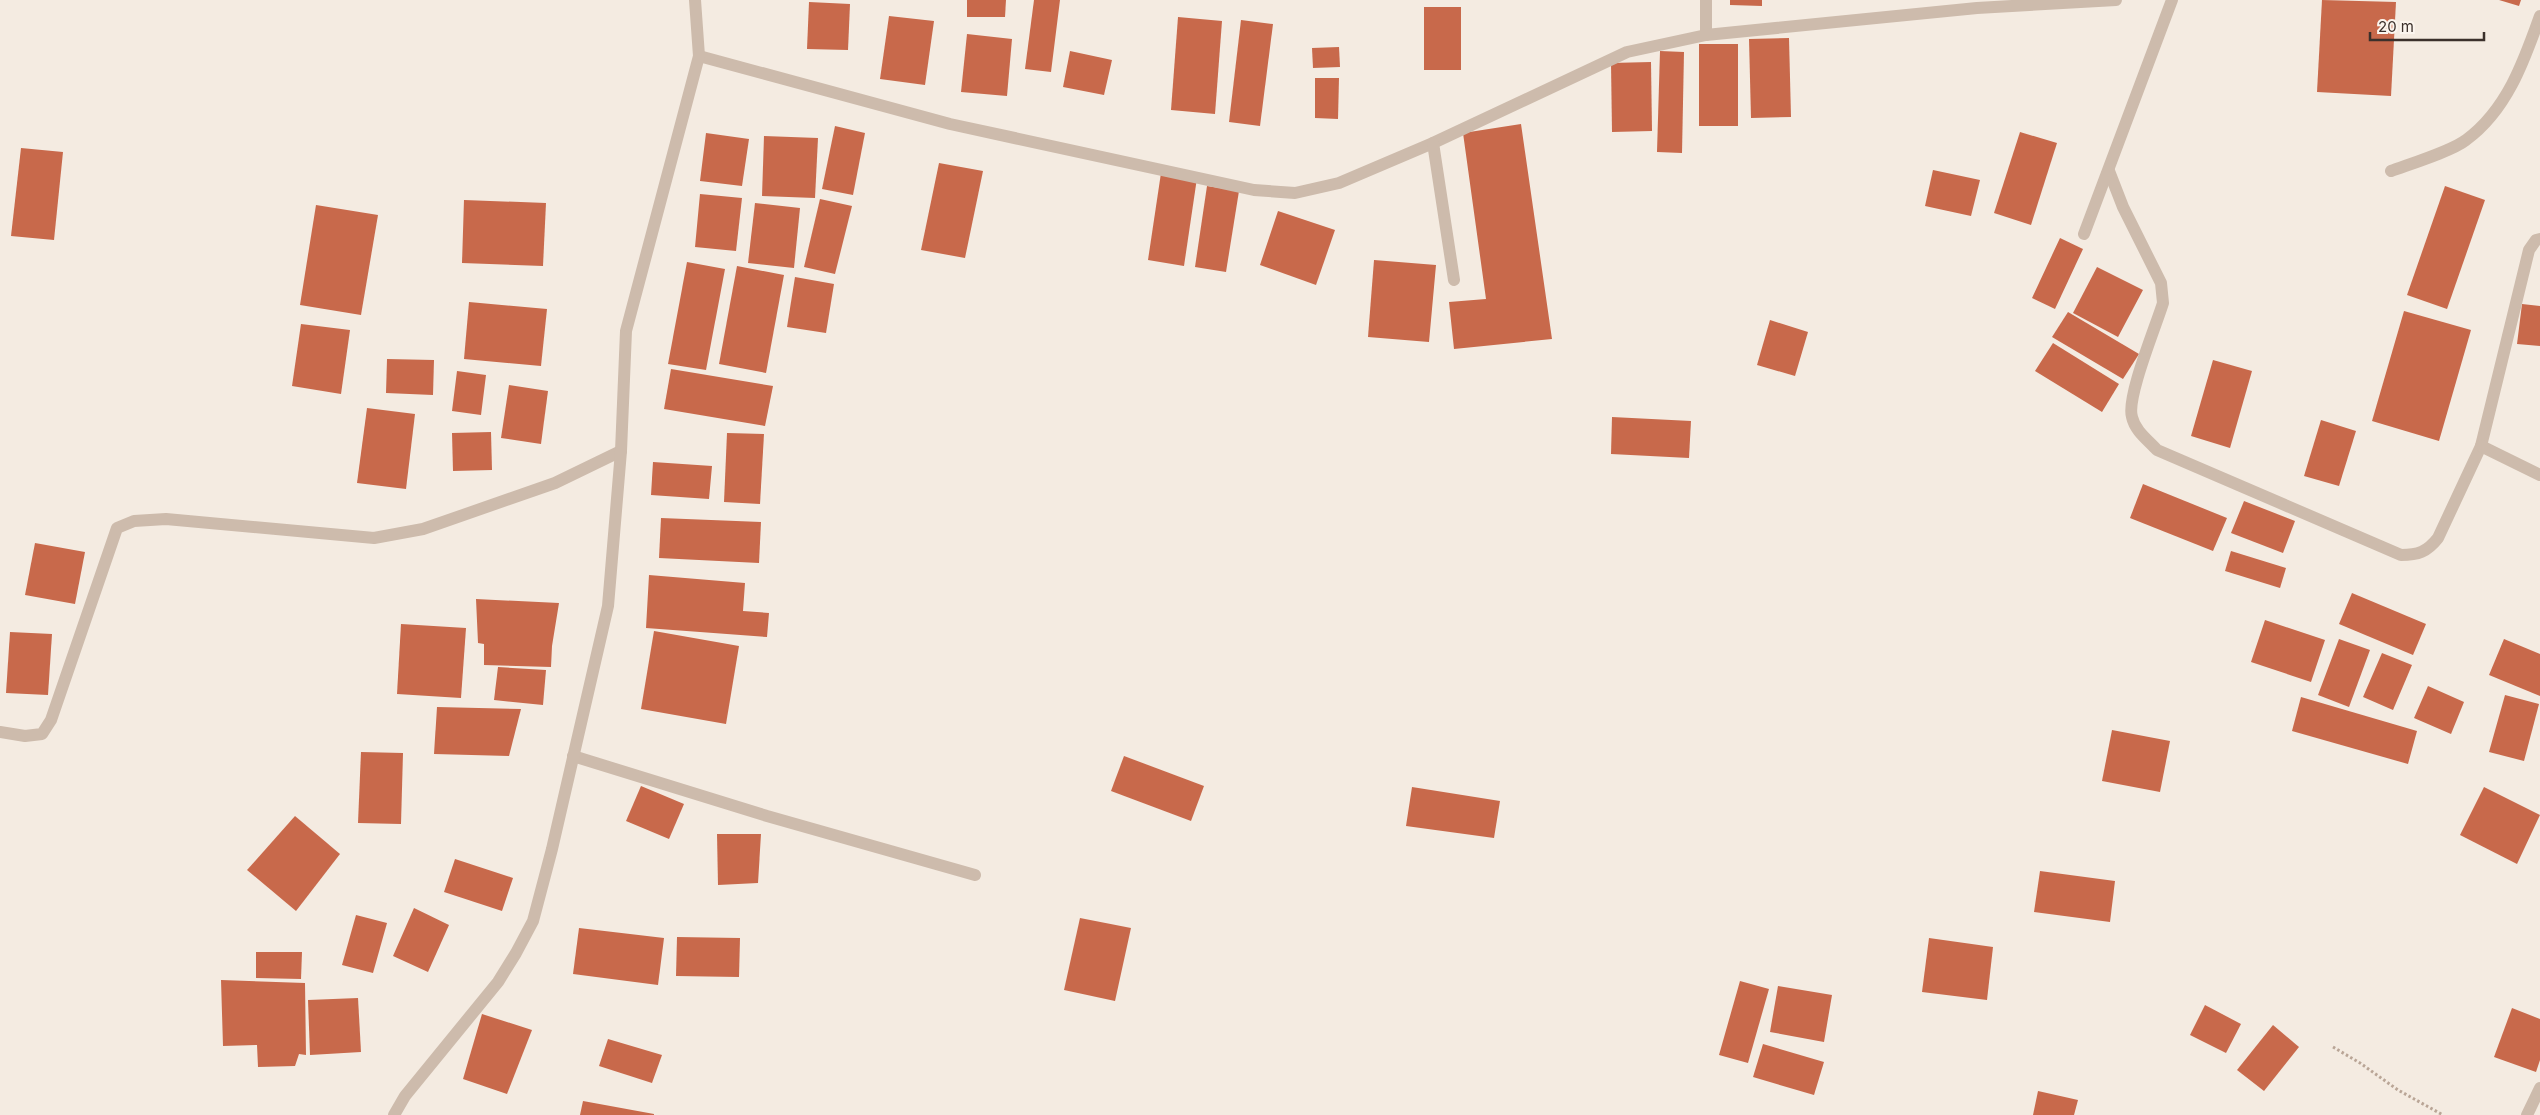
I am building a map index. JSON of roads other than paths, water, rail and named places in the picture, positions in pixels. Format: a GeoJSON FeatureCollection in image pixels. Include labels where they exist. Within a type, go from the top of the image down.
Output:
{"type":"FeatureCollection","features":[{"type":"Feature","properties":{"kind":"street"},"geometry":{"type":"LineString","coordinates":[[394,1115],[405,1096],[498,982],[532,921],[608,606],[621,451],[626,331],[699,56],[694,0]]}},
{"type":"Feature","properties":{"kind":"street"},"geometry":{"type":"LineString","coordinates":[[1706,0],[1706,35]]}},
{"type":"Feature","properties":{"kind":"street"},"geometry":{"type":"LineString","coordinates":[[699,56],[950,124],[1254,190],[1295,193],[1339,183],[1432,143],[1627,52],[1706,35],[1977,8],[2116,0]]}},
{"type":"Feature","properties":{"kind":"street"},"geometry":{"type":"LineString","coordinates":[[2084,234],[2172,0]]}},
{"type":"Feature","properties":{"kind":"street"},"geometry":{"type":"LineString","coordinates":[[2391,171],[2466,141],[2495,111],[2521,69],[2540,16]]}},
{"type":"Feature","properties":{"kind":"street"},"geometry":{"type":"LineString","coordinates":[[1432,143],[1454,280]]}},
{"type":"Feature","properties":{"kind":"street"},"geometry":{"type":"LineString","coordinates":[[2109,171],[2123,207],[2157,274],[2163,292],[2163,303],[2131,402],[2130,411],[2138,431],[2157,450],[2401,555],[2416,555],[2429,550],[2438,538],[2481,446],[2529,250],[2536,240],[2540,239]]}},
{"type":"Feature","properties":{"kind":"street"},"geometry":{"type":"LineString","coordinates":[[2481,446],[2540,475]]}},
{"type":"Feature","properties":{"kind":"street"},"geometry":{"type":"LineString","coordinates":[[0,732],[25,736],[42,734],[51,720],[117,528],[134,521],[166,519],[374,538],[433,526],[555,483],[621,451]]}},
{"type":"Feature","properties":{"kind":"street"},"geometry":{"type":"LineString","coordinates":[[573,756],[767,816],[975,875]]}},
{"type":"Feature","properties":{"kind":"street"},"geometry":{"type":"LineString","coordinates":[[2527,1115],[2540,1088]]}}]}
